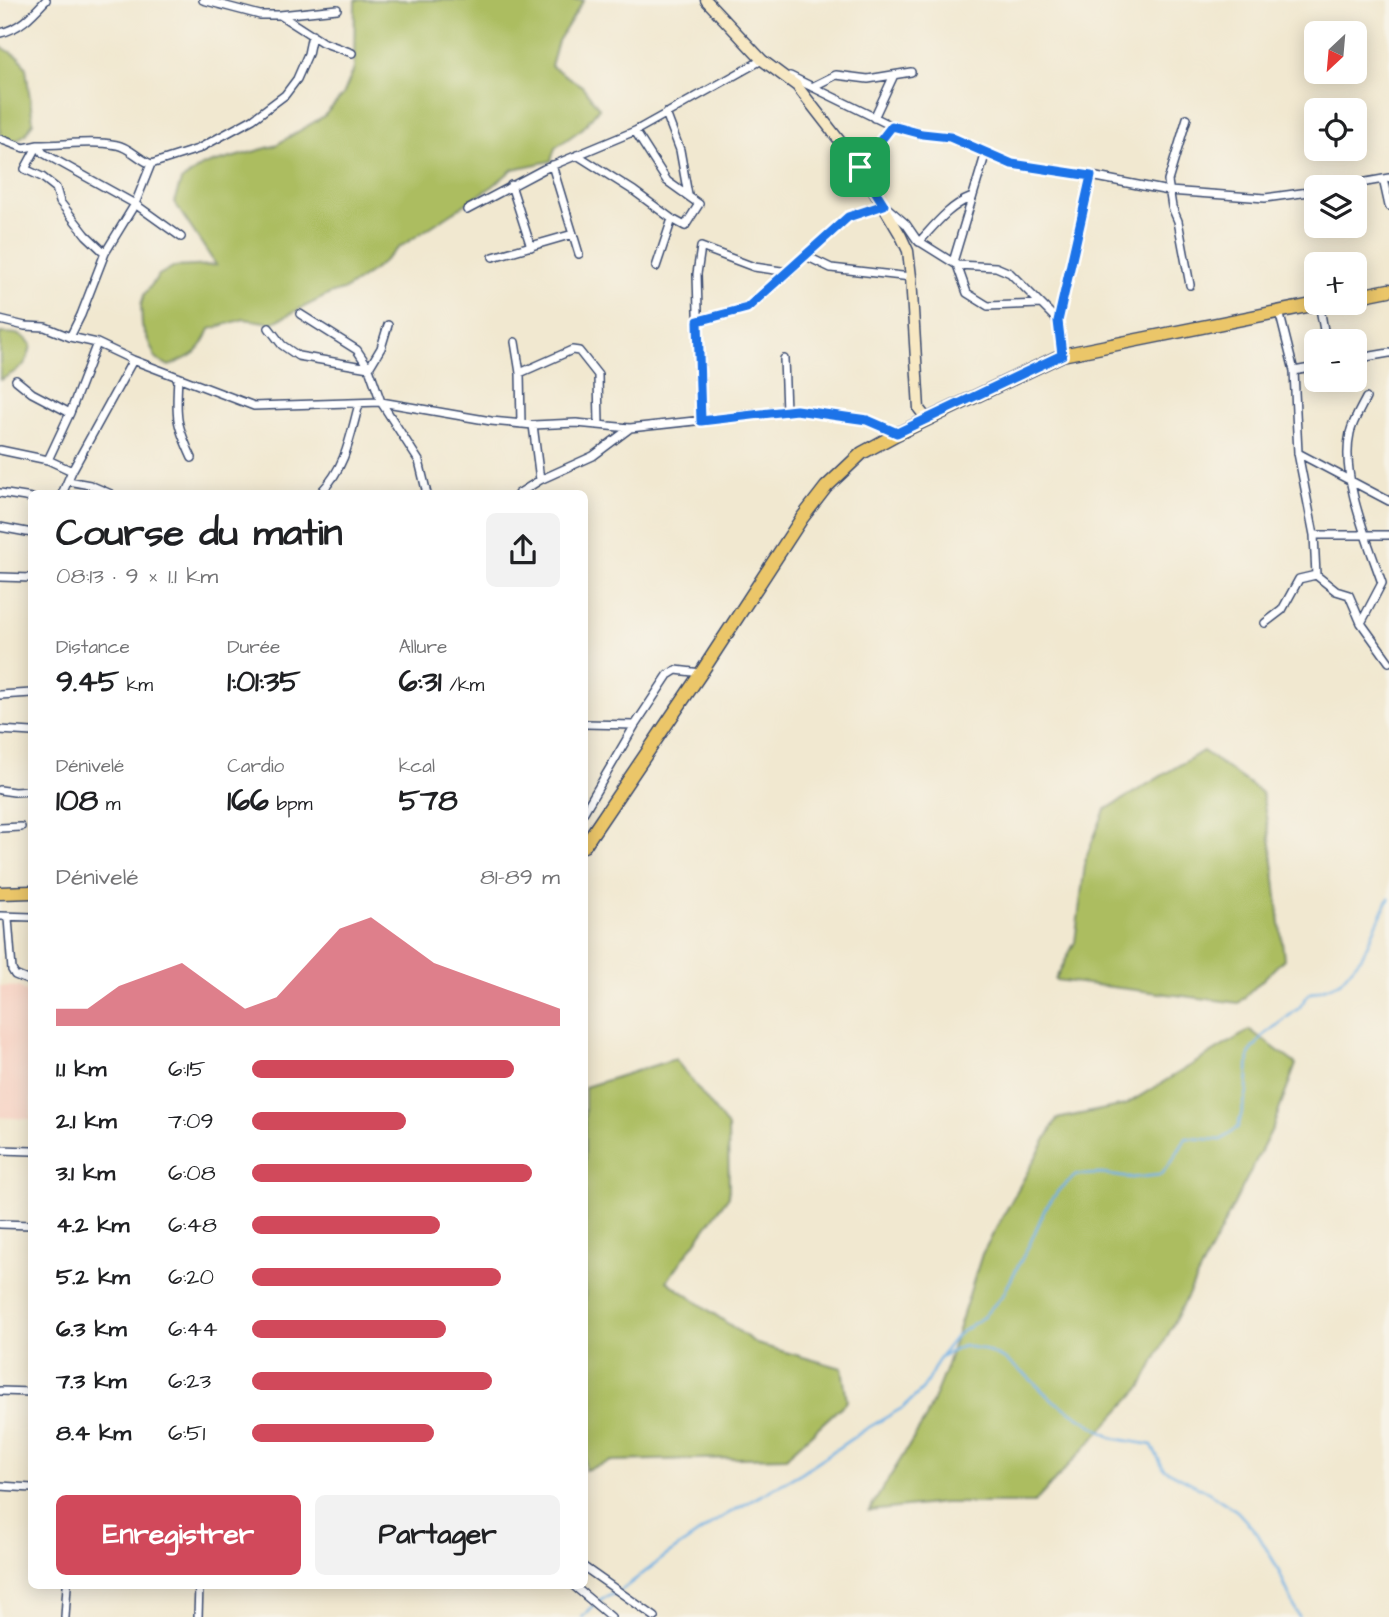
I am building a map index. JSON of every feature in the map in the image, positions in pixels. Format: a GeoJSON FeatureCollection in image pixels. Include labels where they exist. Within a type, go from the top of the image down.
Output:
{"type":"FeatureCollection","features":[{"type":"Feature","properties":{"kind":"main road"},"geometry":{"type":"LineString","coordinates":[[1367,294],[1389,290]]}},
{"type":"Feature","properties":{"kind":"main road"},"geometry":{"type":"LineString","coordinates":[[588,840],[812,503],[854,460],[897,433],[1062,355],[1304,306]]}},
{"type":"Feature","properties":{"kind":"main road"},"geometry":{"type":"LineString","coordinates":[[0,893],[28,892]]}},
{"type":"Feature","properties":{"kind":"street"},"geometry":{"type":"LineString","coordinates":[[0,33],[9,31],[28,19],[46,0]]}},
{"type":"Feature","properties":{"kind":"street"},"geometry":{"type":"LineString","coordinates":[[203,0],[260,15],[337,9]]}},
{"type":"Feature","properties":{"kind":"street"},"geometry":{"type":"LineString","coordinates":[[706,0],[766,63],[797,86],[860,167],[884,205],[908,251],[919,409],[927,419]]}},
{"type":"Feature","properties":{"kind":"street"},"geometry":{"type":"LineString","coordinates":[[281,15],[323,42],[352,52]]}},
{"type":"Feature","properties":{"kind":"street"},"geometry":{"type":"LineString","coordinates":[[0,139],[24,148],[63,142],[120,145],[152,164],[198,149],[253,119],[285,95],[297,79],[308,54],[312,35]]}},
{"type":"Feature","properties":{"kind":"street"},"geometry":{"type":"LineString","coordinates":[[766,63],[892,126],[922,134],[950,137],[1012,164],[1170,191],[1265,198],[1304,193]]}},
{"type":"Feature","properties":{"kind":"street"},"geometry":{"type":"LineString","coordinates":[[467,210],[552,165],[635,131],[766,63]]}},
{"type":"Feature","properties":{"kind":"street"},"geometry":{"type":"LineString","coordinates":[[812,87],[836,75],[867,79],[911,72]]}},
{"type":"Feature","properties":{"kind":"street"},"geometry":{"type":"LineString","coordinates":[[874,118],[894,75]]}},
{"type":"Feature","properties":{"kind":"street"},"geometry":{"type":"LineString","coordinates":[[666,113],[680,150],[688,194]]}},
{"type":"Feature","properties":{"kind":"street"},"geometry":{"type":"LineString","coordinates":[[1187,118],[1168,181],[1190,285]]}},
{"type":"Feature","properties":{"kind":"street"},"geometry":{"type":"LineString","coordinates":[[860,167],[892,126]]}},
{"type":"Feature","properties":{"kind":"street"},"geometry":{"type":"LineString","coordinates":[[577,155],[685,226],[699,204],[667,181],[635,131]]}},
{"type":"Feature","properties":{"kind":"street"},"geometry":{"type":"LineString","coordinates":[[38,145],[43,153],[135,204],[181,237]]}},
{"type":"Feature","properties":{"kind":"street"},"geometry":{"type":"LineString","coordinates":[[38,145],[25,170],[42,177],[57,188],[60,202],[86,235],[105,253]]}},
{"type":"Feature","properties":{"kind":"street"},"geometry":{"type":"LineString","coordinates":[[986,152],[970,198],[955,263],[967,293],[988,306],[1040,304]]}},
{"type":"Feature","properties":{"kind":"street"},"geometry":{"type":"LineString","coordinates":[[70,337],[105,253],[135,204],[152,164]]}},
{"type":"Feature","properties":{"kind":"street"},"geometry":{"type":"LineString","coordinates":[[552,165],[579,254]]}},
{"type":"Feature","properties":{"kind":"street"},"geometry":{"type":"LineString","coordinates":[[1062,355],[1058,321],[1091,176]]}},
{"type":"Feature","properties":{"kind":"street"},"geometry":{"type":"LineString","coordinates":[[1367,182],[1386,178],[1389,206]]}},
{"type":"Feature","properties":{"kind":"street"},"geometry":{"type":"LineString","coordinates":[[511,185],[531,247]]}},
{"type":"Feature","properties":{"kind":"street"},"geometry":{"type":"LineString","coordinates":[[919,242],[945,214],[970,198]]}},
{"type":"Feature","properties":{"kind":"street"},"geometry":{"type":"LineString","coordinates":[[884,205],[906,224],[919,242],[955,263],[996,267],[1010,273],[1058,321]]}},
{"type":"Feature","properties":{"kind":"street"},"geometry":{"type":"LineString","coordinates":[[698,321],[747,308],[848,217],[884,205]]}},
{"type":"Feature","properties":{"kind":"street"},"geometry":{"type":"LineString","coordinates":[[656,267],[672,219]]}},
{"type":"Feature","properties":{"kind":"street"},"geometry":{"type":"LineString","coordinates":[[493,257],[573,234]]}},
{"type":"Feature","properties":{"kind":"street"},"geometry":{"type":"LineString","coordinates":[[701,421],[697,274],[701,247],[754,267],[788,272]]}},
{"type":"Feature","properties":{"kind":"street"},"geometry":{"type":"LineString","coordinates":[[806,256],[831,268],[911,277]]}},
{"type":"Feature","properties":{"kind":"street"},"geometry":{"type":"LineString","coordinates":[[1279,311],[1294,371],[1298,453],[1314,535],[1317,575],[1336,591],[1349,595],[1361,624],[1389,662]]}},
{"type":"Feature","properties":{"kind":"street"},"geometry":{"type":"LineString","coordinates":[[300,314],[357,350],[369,368],[381,402],[418,461],[426,490]]}},
{"type":"Feature","properties":{"kind":"street"},"geometry":{"type":"LineString","coordinates":[[0,320],[25,326],[46,327],[70,337],[97,343],[133,360],[254,406],[381,402],[491,421],[533,425],[576,422],[629,428],[786,410],[867,420],[897,433]]}},
{"type":"Feature","properties":{"kind":"street"},"geometry":{"type":"LineString","coordinates":[[369,368],[381,348],[388,325]]}},
{"type":"Feature","properties":{"kind":"street"},"geometry":{"type":"LineString","coordinates":[[269,328],[282,345],[298,356],[369,368]]}},
{"type":"Feature","properties":{"kind":"street"},"geometry":{"type":"LineString","coordinates":[[515,342],[520,373],[521,424]]}},
{"type":"Feature","properties":{"kind":"street"},"geometry":{"type":"LineString","coordinates":[[48,460],[70,413],[97,343]]}},
{"type":"Feature","properties":{"kind":"street"},"geometry":{"type":"LineString","coordinates":[[520,373],[572,350],[579,351],[598,375],[599,425]]}},
{"type":"Feature","properties":{"kind":"street"},"geometry":{"type":"LineString","coordinates":[[1367,356],[1389,352]]}},
{"type":"Feature","properties":{"kind":"street"},"geometry":{"type":"LineString","coordinates":[[784,359],[786,410]]}},
{"type":"Feature","properties":{"kind":"street"},"geometry":{"type":"LineString","coordinates":[[64,490],[133,360]]}},
{"type":"Feature","properties":{"kind":"street"},"geometry":{"type":"LineString","coordinates":[[1294,371],[1304,369]]}},
{"type":"Feature","properties":{"kind":"street"},"geometry":{"type":"LineString","coordinates":[[178,377],[178,429],[192,458]]}},
{"type":"Feature","properties":{"kind":"street"},"geometry":{"type":"LineString","coordinates":[[16,380],[32,393],[70,413]]}},
{"type":"Feature","properties":{"kind":"street"},"geometry":{"type":"LineString","coordinates":[[1361,624],[1382,583],[1350,480],[1349,436],[1366,398]]}},
{"type":"Feature","properties":{"kind":"street"},"geometry":{"type":"LineString","coordinates":[[323,490],[336,477],[343,463],[359,404]]}},
{"type":"Feature","properties":{"kind":"street"},"geometry":{"type":"LineString","coordinates":[[533,425],[540,480]]}},
{"type":"Feature","properties":{"kind":"street"},"geometry":{"type":"LineString","coordinates":[[524,490],[593,456],[629,428]]}},
{"type":"Feature","properties":{"kind":"street"},"geometry":{"type":"LineString","coordinates":[[0,450],[48,460],[72,471]]}},
{"type":"Feature","properties":{"kind":"street"},"geometry":{"type":"LineString","coordinates":[[1298,453],[1389,500]]}},
{"type":"Feature","properties":{"kind":"street"},"geometry":{"type":"LineString","coordinates":[[68,481],[102,490]]}},
{"type":"Feature","properties":{"kind":"street"},"geometry":{"type":"LineString","coordinates":[[0,493],[28,497]]}},
{"type":"Feature","properties":{"kind":"street"},"geometry":{"type":"LineString","coordinates":[[0,527],[28,532]]}},
{"type":"Feature","properties":{"kind":"street"},"geometry":{"type":"LineString","coordinates":[[1314,535],[1389,534]]}},
{"type":"Feature","properties":{"kind":"street"},"geometry":{"type":"LineString","coordinates":[[1265,623],[1282,610],[1299,579],[1317,575]]}},
{"type":"Feature","properties":{"kind":"street"},"geometry":{"type":"LineString","coordinates":[[0,578],[28,578]]}},
{"type":"Feature","properties":{"kind":"street"},"geometry":{"type":"LineString","coordinates":[[588,805],[668,675],[676,670],[701,673]]}},
{"type":"Feature","properties":{"kind":"street"},"geometry":{"type":"LineString","coordinates":[[0,695],[28,693]]}},
{"type":"Feature","properties":{"kind":"street"},"geometry":{"type":"LineString","coordinates":[[588,724],[635,725]]}},
{"type":"Feature","properties":{"kind":"street"},"geometry":{"type":"LineString","coordinates":[[0,730],[28,732]]}},
{"type":"Feature","properties":{"kind":"street"},"geometry":{"type":"LineString","coordinates":[[0,790],[28,790]]}},
{"type":"Feature","properties":{"kind":"street"},"geometry":{"type":"LineString","coordinates":[[0,828],[21,827]]}},
{"type":"Feature","properties":{"kind":"street"},"geometry":{"type":"LineString","coordinates":[[28,917],[4,917],[12,970],[15,975],[28,980]]}},
{"type":"Feature","properties":{"kind":"street"},"geometry":{"type":"LineString","coordinates":[[0,1150],[28,1151]]}},
{"type":"Feature","properties":{"kind":"street"},"geometry":{"type":"LineString","coordinates":[[0,1224],[28,1225]]}},
{"type":"Feature","properties":{"kind":"street"},"geometry":{"type":"LineString","coordinates":[[0,1391],[28,1392]]}},
{"type":"Feature","properties":{"kind":"street"},"geometry":{"type":"LineString","coordinates":[[0,1486],[28,1488]]}},
{"type":"Feature","properties":{"kind":"street"},"geometry":{"type":"LineString","coordinates":[[588,1570],[655,1617]]}},
{"type":"Feature","properties":{"kind":"street"},"geometry":{"type":"LineString","coordinates":[[65,1617],[67,1589]]}},
{"type":"Feature","properties":{"kind":"street"},"geometry":{"type":"LineString","coordinates":[[198,1617],[200,1589]]}},
{"type":"Feature","properties":{"kind":"street"},"geometry":{"type":"LineString","coordinates":[[578,1589],[611,1617]]}},
{"type":"Feature","properties":{"kind":"shaded area"},"geometry":{"type":"Polygon","coordinates":[[[0,986],[19,987],[28,993],[28,1119],[0,1117],[0,986]]]}},
{"type":"Feature","properties":{"kind":"green space"},"geometry":{"type":"Polygon","coordinates":[[[355,0],[584,0],[558,41],[551,66],[582,86],[599,108],[583,128],[555,148],[551,161],[513,169],[493,186],[397,249],[374,270],[346,289],[330,294],[272,323],[244,319],[210,329],[203,344],[194,353],[169,366],[156,359],[142,326],[141,305],[144,295],[159,275],[173,267],[216,265],[174,202],[181,181],[202,166],[274,146],[324,116],[343,95],[354,69],[355,0]]]}},
{"type":"Feature","properties":{"kind":"green space"},"geometry":{"type":"Polygon","coordinates":[[[0,46],[19,57],[26,68],[33,122],[26,134],[15,141],[0,139],[0,46]]]}},
{"type":"Feature","properties":{"kind":"green space"},"geometry":{"type":"Polygon","coordinates":[[[0,333],[22,336],[31,345],[24,364],[0,380],[0,333]]]}},
{"type":"Feature","properties":{"kind":"green space"},"geometry":{"type":"Polygon","coordinates":[[[1203,751],[1262,793],[1271,844],[1284,959],[1239,1003],[1055,980],[1075,942],[1086,857],[1105,810],[1203,751]]]}},
{"type":"Feature","properties":{"kind":"green space"},"geometry":{"type":"Polygon","coordinates":[[[1250,1030],[1296,1064],[1273,1127],[1142,1386],[1034,1503],[943,1503],[869,1511],[926,1418],[946,1368],[982,1254],[1057,1119],[1125,1105],[1250,1030]]]}},
{"type":"Feature","properties":{"kind":"green space"},"geometry":{"type":"Polygon","coordinates":[[[675,1059],[728,1127],[729,1196],[667,1281],[757,1344],[842,1368],[847,1401],[786,1457],[612,1461],[588,1469],[588,1086],[675,1059]]]}},
{"type":"Feature","properties":{"kind":"waterway"},"geometry":{"type":"LineString","coordinates":[[582,1617],[601,1599],[619,1592],[724,1516],[801,1473],[904,1407],[923,1389],[940,1357],[957,1335],[983,1317],[1003,1295],[1045,1209],[1058,1191],[1076,1175],[1102,1174],[1130,1178],[1160,1175],[1186,1138],[1221,1140],[1238,1127],[1247,1092],[1249,1054],[1263,1036],[1299,1008],[1309,994],[1339,983],[1362,956],[1389,898]]}},
{"type":"Feature","properties":{"kind":"waterway"},"geometry":{"type":"LineString","coordinates":[[942,1356],[963,1346],[982,1349],[1004,1359],[1051,1399],[1112,1438],[1152,1445],[1163,1468],[1237,1511],[1257,1533],[1276,1565],[1299,1617]]}},
{"type":"Feature","properties":{"kind":"route"},"geometry":{"type":"LineString","coordinates":[[892,126],[922,134],[950,137],[1012,164],[1091,176],[1058,321],[1062,355],[897,433],[867,420],[796,410],[701,421],[698,321],[747,308],[848,217],[884,205],[860,167],[892,126]]}}]}
